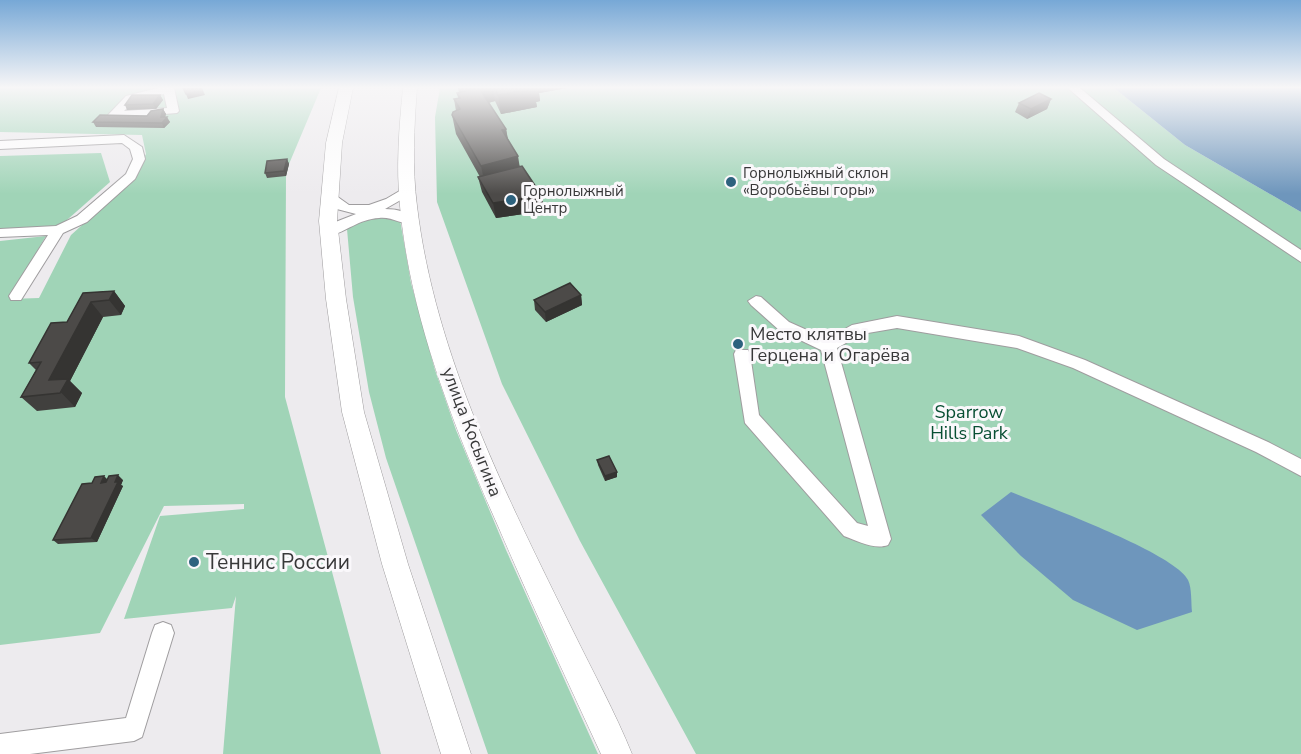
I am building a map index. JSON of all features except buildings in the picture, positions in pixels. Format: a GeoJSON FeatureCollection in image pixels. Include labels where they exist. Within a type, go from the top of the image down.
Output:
{"type":"FeatureCollection","features":[{"type":"Feature","properties":{"kind":"main road"},"geometry":{"type":"LineString","coordinates":[[338,123],[334,143],[329,232],[353,412],[395,564],[456,754]]}},
{"type":"Feature","properties":{"kind":"main road","name":"улица Косыгина"},"geometry":{"type":"LineString","coordinates":[[406,123],[408,190],[422,288],[455,394],[489,480],[616,754]]}},
{"type":"Feature","properties":{"kind":"street"},"geometry":{"type":"LineString","coordinates":[[1114,123],[1160,162],[1301,257]]}},
{"type":"Feature","properties":{"kind":"street"},"geometry":{"type":"LineString","coordinates":[[0,146],[124,139],[136,147],[138,159],[131,176],[82,219],[58,230],[0,233]]}},
{"type":"Feature","properties":{"kind":"street"},"geometry":{"type":"LineString","coordinates":[[330,198],[336,206],[352,210],[387,205],[399,199],[408,190]]}},
{"type":"Feature","properties":{"kind":"street"},"geometry":{"type":"LineString","coordinates":[[329,232],[354,219],[392,213],[402,214],[411,221]]}},
{"type":"Feature","properties":{"kind":"street"},"geometry":{"type":"LineString","coordinates":[[16,296],[58,230]]}},
{"type":"Feature","properties":{"kind":"street"},"geometry":{"type":"LineString","coordinates":[[756,301],[784,326],[828,346]]}},
{"type":"Feature","properties":{"kind":"street"},"geometry":{"type":"LineString","coordinates":[[828,346],[858,329],[897,322],[1019,342],[1079,364],[1262,447],[1301,468]]}},
{"type":"Feature","properties":{"kind":"street"},"geometry":{"type":"LineString","coordinates":[[742,354],[751,418],[851,530],[881,539],[828,346]]}},
{"type":"Feature","properties":{"kind":"street"},"geometry":{"type":"LineString","coordinates":[[0,746],[45,747],[134,729],[163,633]]}},
{"type":"Feature","properties":{"kind":"green space"},"geometry":{"type":"Polygon","coordinates":[[[0,123],[306,123],[286,176],[285,397],[381,754],[223,754],[236,596],[232,608],[124,619],[160,516],[244,509],[244,504],[164,506],[100,633],[0,645],[0,241],[46,236],[9,299],[39,298],[71,235],[129,183],[146,154],[142,135],[0,132],[0,123]]]}},
{"type":"Feature","properties":{"kind":"green space","name":"Sparrow Hills Park"},"geometry":{"type":"Polygon","coordinates":[[[435,123],[1158,123],[1185,145],[1301,212],[1301,754],[696,754],[580,541],[502,384],[437,202],[435,123]]]}},
{"type":"Feature","properties":{"kind":"green space"},"geometry":{"type":"Polygon","coordinates":[[[101,153],[110,182],[59,227],[0,231],[0,156],[101,153]]]}},
{"type":"Feature","properties":{"kind":"green space"},"geometry":{"type":"Polygon","coordinates":[[[399,214],[411,283],[435,370],[456,430],[506,550],[598,754],[488,754],[386,458],[369,392],[353,297],[347,229],[358,221],[399,214]]]}},
{"type":"Feature","properties":{"kind":"water"},"geometry":{"type":"Polygon","coordinates":[[[1158,123],[1301,123],[1301,212],[1185,145],[1158,123]]]}},
{"type":"Feature","properties":{"kind":"water"},"geometry":{"type":"Polygon","coordinates":[[[1011,492],[1107,531],[1178,569],[1189,583],[1192,612],[1137,630],[1073,600],[1021,556],[981,515],[1011,492]]]}},
{"type":"Feature","properties":{"kind":"place","name":"Горнолыжный склон «Воробьёвы горы»"},"geometry":{"type":"Point","coordinates":[731,182]}},
{"type":"Feature","properties":{"kind":"place","name":"Горнолыжный Центр"},"geometry":{"type":"Point","coordinates":[511,200]}},
{"type":"Feature","properties":{"kind":"place","name":"Место клятвы Герцена и Огарёва"},"geometry":{"type":"Point","coordinates":[738,344]}},
{"type":"Feature","properties":{"kind":"place","name":"Теннис России"},"geometry":{"type":"Point","coordinates":[194,562]}}]}
